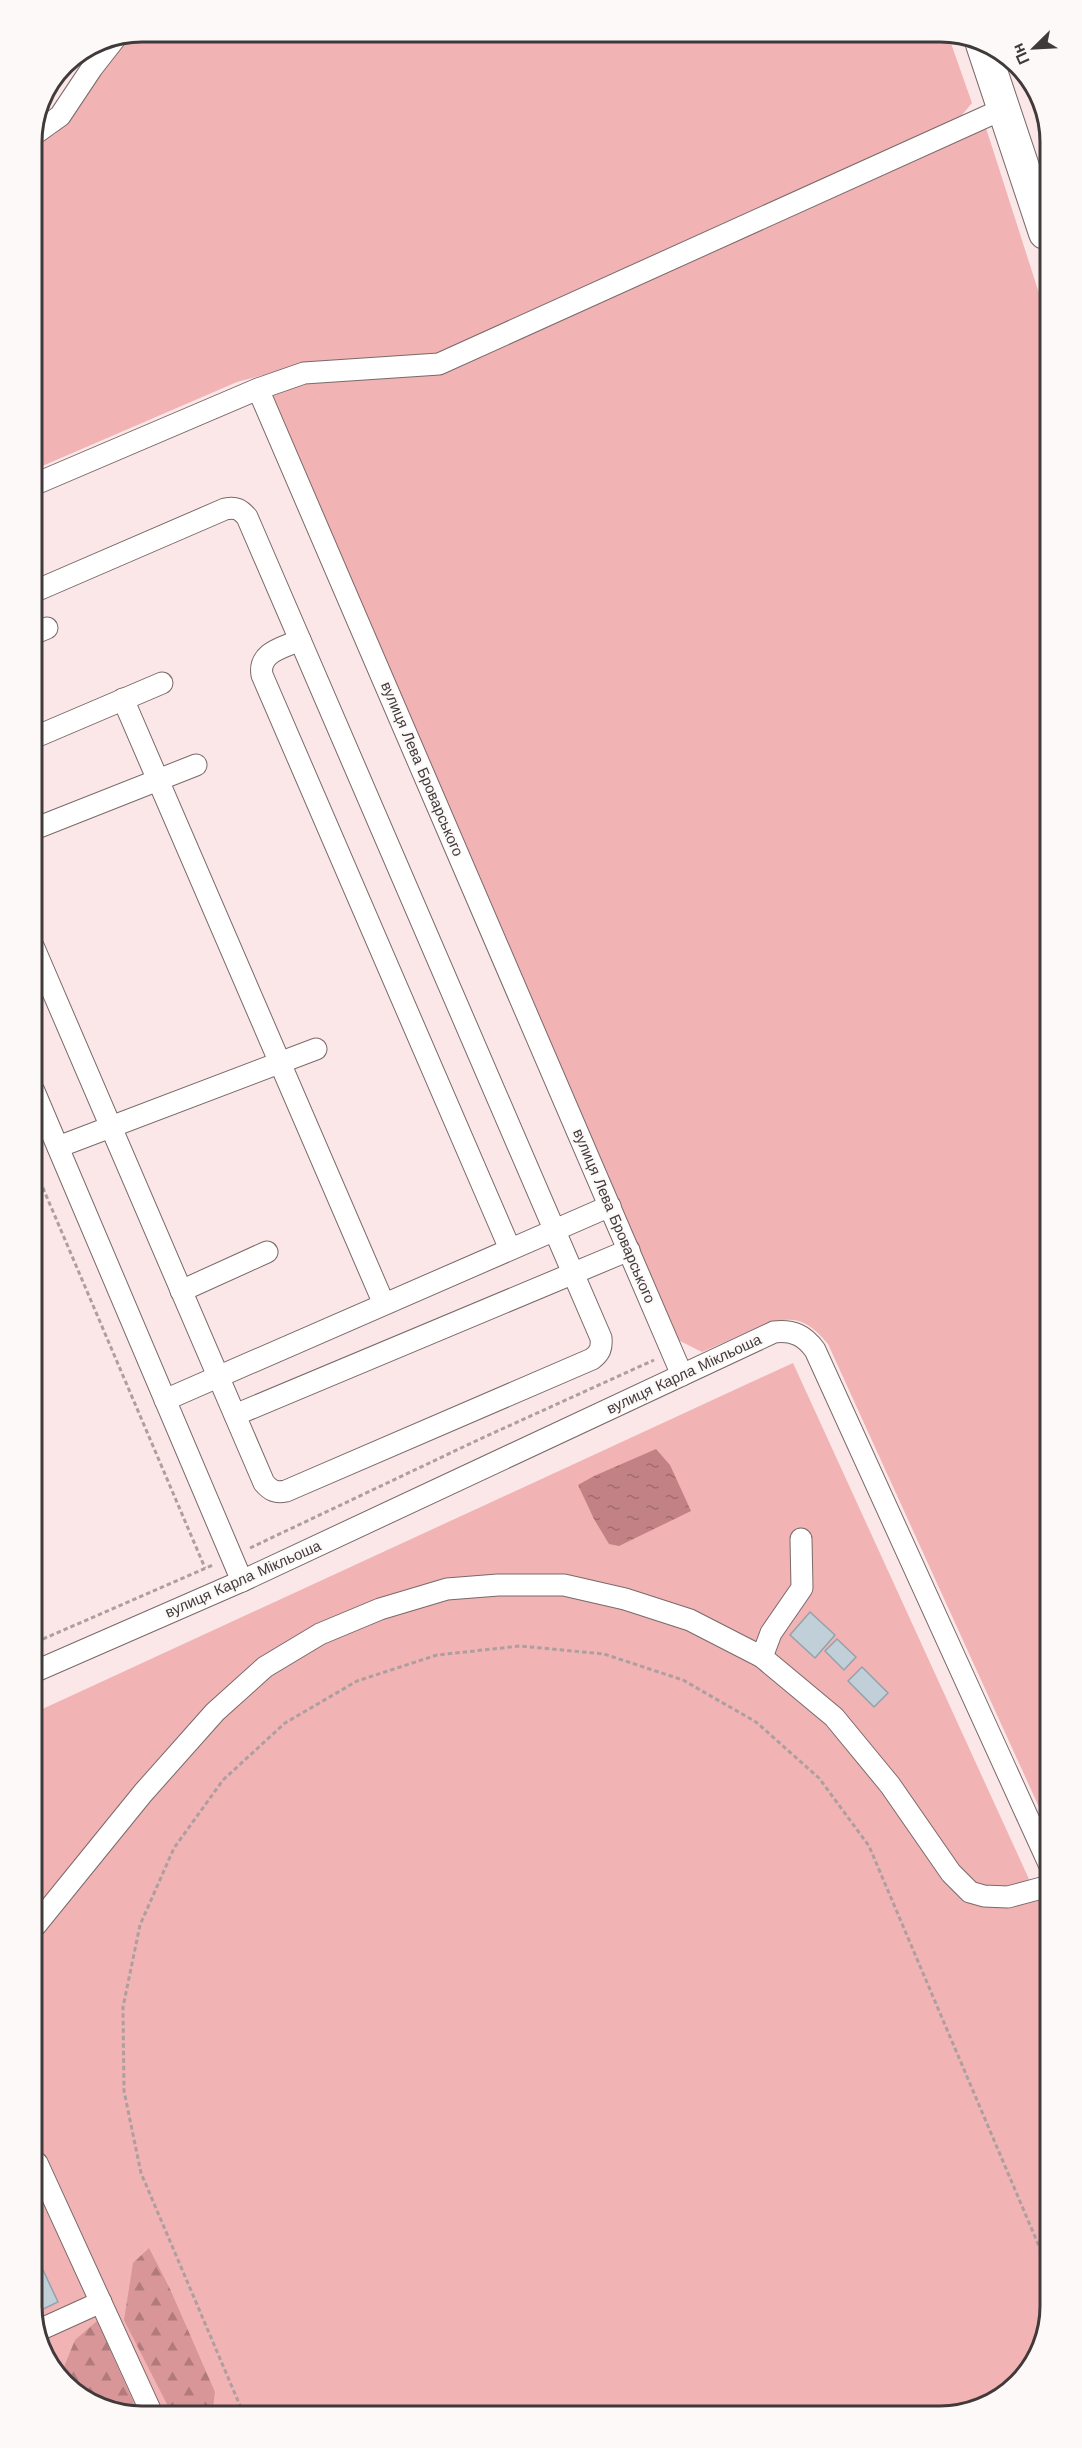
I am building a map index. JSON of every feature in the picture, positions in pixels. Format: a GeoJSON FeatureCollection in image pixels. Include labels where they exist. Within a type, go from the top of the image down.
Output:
{"type":"FeatureCollection","features":[{"type":"Feature","properties":{"kind":"highway"},"geometry":{"type":"LineString","coordinates":[[984,52],[1040,218]]}},
{"type":"Feature","properties":{"kind":"street"},"geometry":{"type":"LineString","coordinates":[[43,128],[60,116],[108,48]]}},
{"type":"Feature","properties":{"kind":"street"},"geometry":{"type":"LineString","coordinates":[[42,481],[258,389],[304,373],[439,364],[1003,109]]}},
{"type":"Feature","properties":{"kind":"street","name":"вулиця Лева Броварського"},"geometry":{"type":"LineString","coordinates":[[258,389],[682,1375]]}},
{"type":"Feature","properties":{"kind":"street"},"geometry":{"type":"LineString","coordinates":[[42,588],[225,508],[234,507],[247,517],[601,1338],[602,1346],[598,1354],[592,1359],[286,1491],[269,1490],[264,1483],[42,967]]}},
{"type":"Feature","properties":{"kind":"street"},"geometry":{"type":"LineString","coordinates":[[300,640],[270,653],[263,659],[260,666],[262,675],[510,1249]]}},
{"type":"Feature","properties":{"kind":"street"},"geometry":{"type":"LineString","coordinates":[[42,734],[162,683]]}},
{"type":"Feature","properties":{"kind":"street"},"geometry":{"type":"LineString","coordinates":[[123,699],[384,1304]]}},
{"type":"Feature","properties":{"kind":"street"},"geometry":{"type":"LineString","coordinates":[[42,826],[196,765]]}},
{"type":"Feature","properties":{"kind":"street"},"geometry":{"type":"LineString","coordinates":[[58,1147],[316,1049]]}},
{"type":"Feature","properties":{"kind":"street"},"geometry":{"type":"LineString","coordinates":[[42,1110],[242,1581]]}},
{"type":"Feature","properties":{"kind":"street"},"geometry":{"type":"LineString","coordinates":[[165,1400],[610,1206]]}},
{"type":"Feature","properties":{"kind":"street"},"geometry":{"type":"LineString","coordinates":[[235,1415],[629,1250]]}},
{"type":"Feature","properties":{"kind":"street"},"geometry":{"type":"LineString","coordinates":[[181,1291],[267,1252]]}},
{"type":"Feature","properties":{"kind":"street","name":"вулиця Карла Мікльоша"},"geometry":{"type":"LineString","coordinates":[[42,1668],[242,1581],[774,1332],[786,1330],[806,1338],[811,1344],[1040,1844]]}},
{"type":"Feature","properties":{"kind":"street"},"geometry":{"type":"LineString","coordinates":[[762,1657],[771,1634],[802,1588],[801,1539]]}},
{"type":"Feature","properties":{"kind":"street"},"geometry":{"type":"LineString","coordinates":[[42,1918],[143,1793],[215,1712],[265,1667],[320,1634],[380,1609],[447,1589],[498,1585],[564,1586],[625,1599],[690,1620],[762,1657],[834,1717],[890,1785],[951,1874],[970,1892],[984,1896],[1008,1897],[1040,1888]]}},
{"type":"Feature","properties":{"kind":"street"},"geometry":{"type":"LineString","coordinates":[[42,2174],[148,2406]]}},
{"type":"Feature","properties":{"kind":"street"},"geometry":{"type":"LineString","coordinates":[[45,2328],[101,2302]]}},
{"type":"Feature","properties":{"kind":"path"},"geometry":{"type":"LineString","coordinates":[[42,1186],[205,1568]]}},
{"type":"Feature","properties":{"kind":"path"},"geometry":{"type":"LineString","coordinates":[[42,1639],[230,1557],[480,1439],[672,1352]]}},
{"type":"Feature","properties":{"kind":"path"},"geometry":{"type":"LineString","coordinates":[[240,2406],[141,2173],[124,2091],[123,2007],[140,1925],[174,1848],[223,1780],[285,1723],[357,1681],[437,1655],[520,1646],[603,1654],[683,1680],[756,1722],[819,1778],[868,1846],[1040,2249]]}},
{"type":"Feature","properties":{"kind":"shaded area"},"geometry":{"type":"Polygon","coordinates":[[[142,42],[947,42],[951,43],[972,103],[956,122],[435,357],[308,363],[237,382],[42,466],[42,140],[55,134],[125,44],[142,42]]]}},
{"type":"Feature","properties":{"kind":"shaded area"},"geometry":{"type":"Polygon","coordinates":[[[986,128],[1040,296],[1040,1809],[828,1344],[810,1326],[792,1320],[773,1322],[702,1352],[678,1340],[272,396],[303,384],[431,375],[986,128]]]}},
{"type":"Feature","properties":{"kind":"shaded area"},"geometry":{"type":"Polygon","coordinates":[[[793,1363],[1040,1901],[1040,2306],[1035,2338],[1019,2367],[1011,2377],[990,2393],[972,2401],[940,2406],[135,2406],[110,2401],[92,2393],[71,2377],[55,2356],[47,2338],[42,2306],[42,1709],[793,1363]]]}},
{"type":"Feature","properties":{"kind":"green space"},"geometry":{"type":"Polygon","coordinates":[[[149,2248],[170,2289],[215,2392],[213,2406],[168,2406],[124,2320],[133,2263],[149,2248]]]}},
{"type":"Feature","properties":{"kind":"green space"},"geometry":{"type":"Polygon","coordinates":[[[97,2321],[135,2406],[110,2401],[92,2393],[71,2377],[64,2368],[75,2340],[97,2321]]]}},
{"type":"Feature","properties":{"kind":"water"},"geometry":{"type":"Polygon","coordinates":[[[656,1449],[670,1465],[691,1511],[619,1546],[609,1544],[578,1485],[656,1449]]]}},
{"type":"Feature","properties":{"kind":"building"},"geometry":{"type":"Polygon","coordinates":[[[810,1612],[835,1635],[815,1658],[790,1635],[810,1612]]]}},
{"type":"Feature","properties":{"kind":"building"},"geometry":{"type":"Polygon","coordinates":[[[837,1639],[856,1657],[844,1670],[825,1651],[837,1639]]]}},
{"type":"Feature","properties":{"kind":"building"},"geometry":{"type":"Polygon","coordinates":[[[862,1667],[888,1693],[874,1707],[848,1681],[862,1667]]]}},
{"type":"Feature","properties":{"kind":"building"},"geometry":{"type":"Polygon","coordinates":[[[42,2270],[58,2302],[42,2309],[42,2306],[42,2270]]]}}]}
